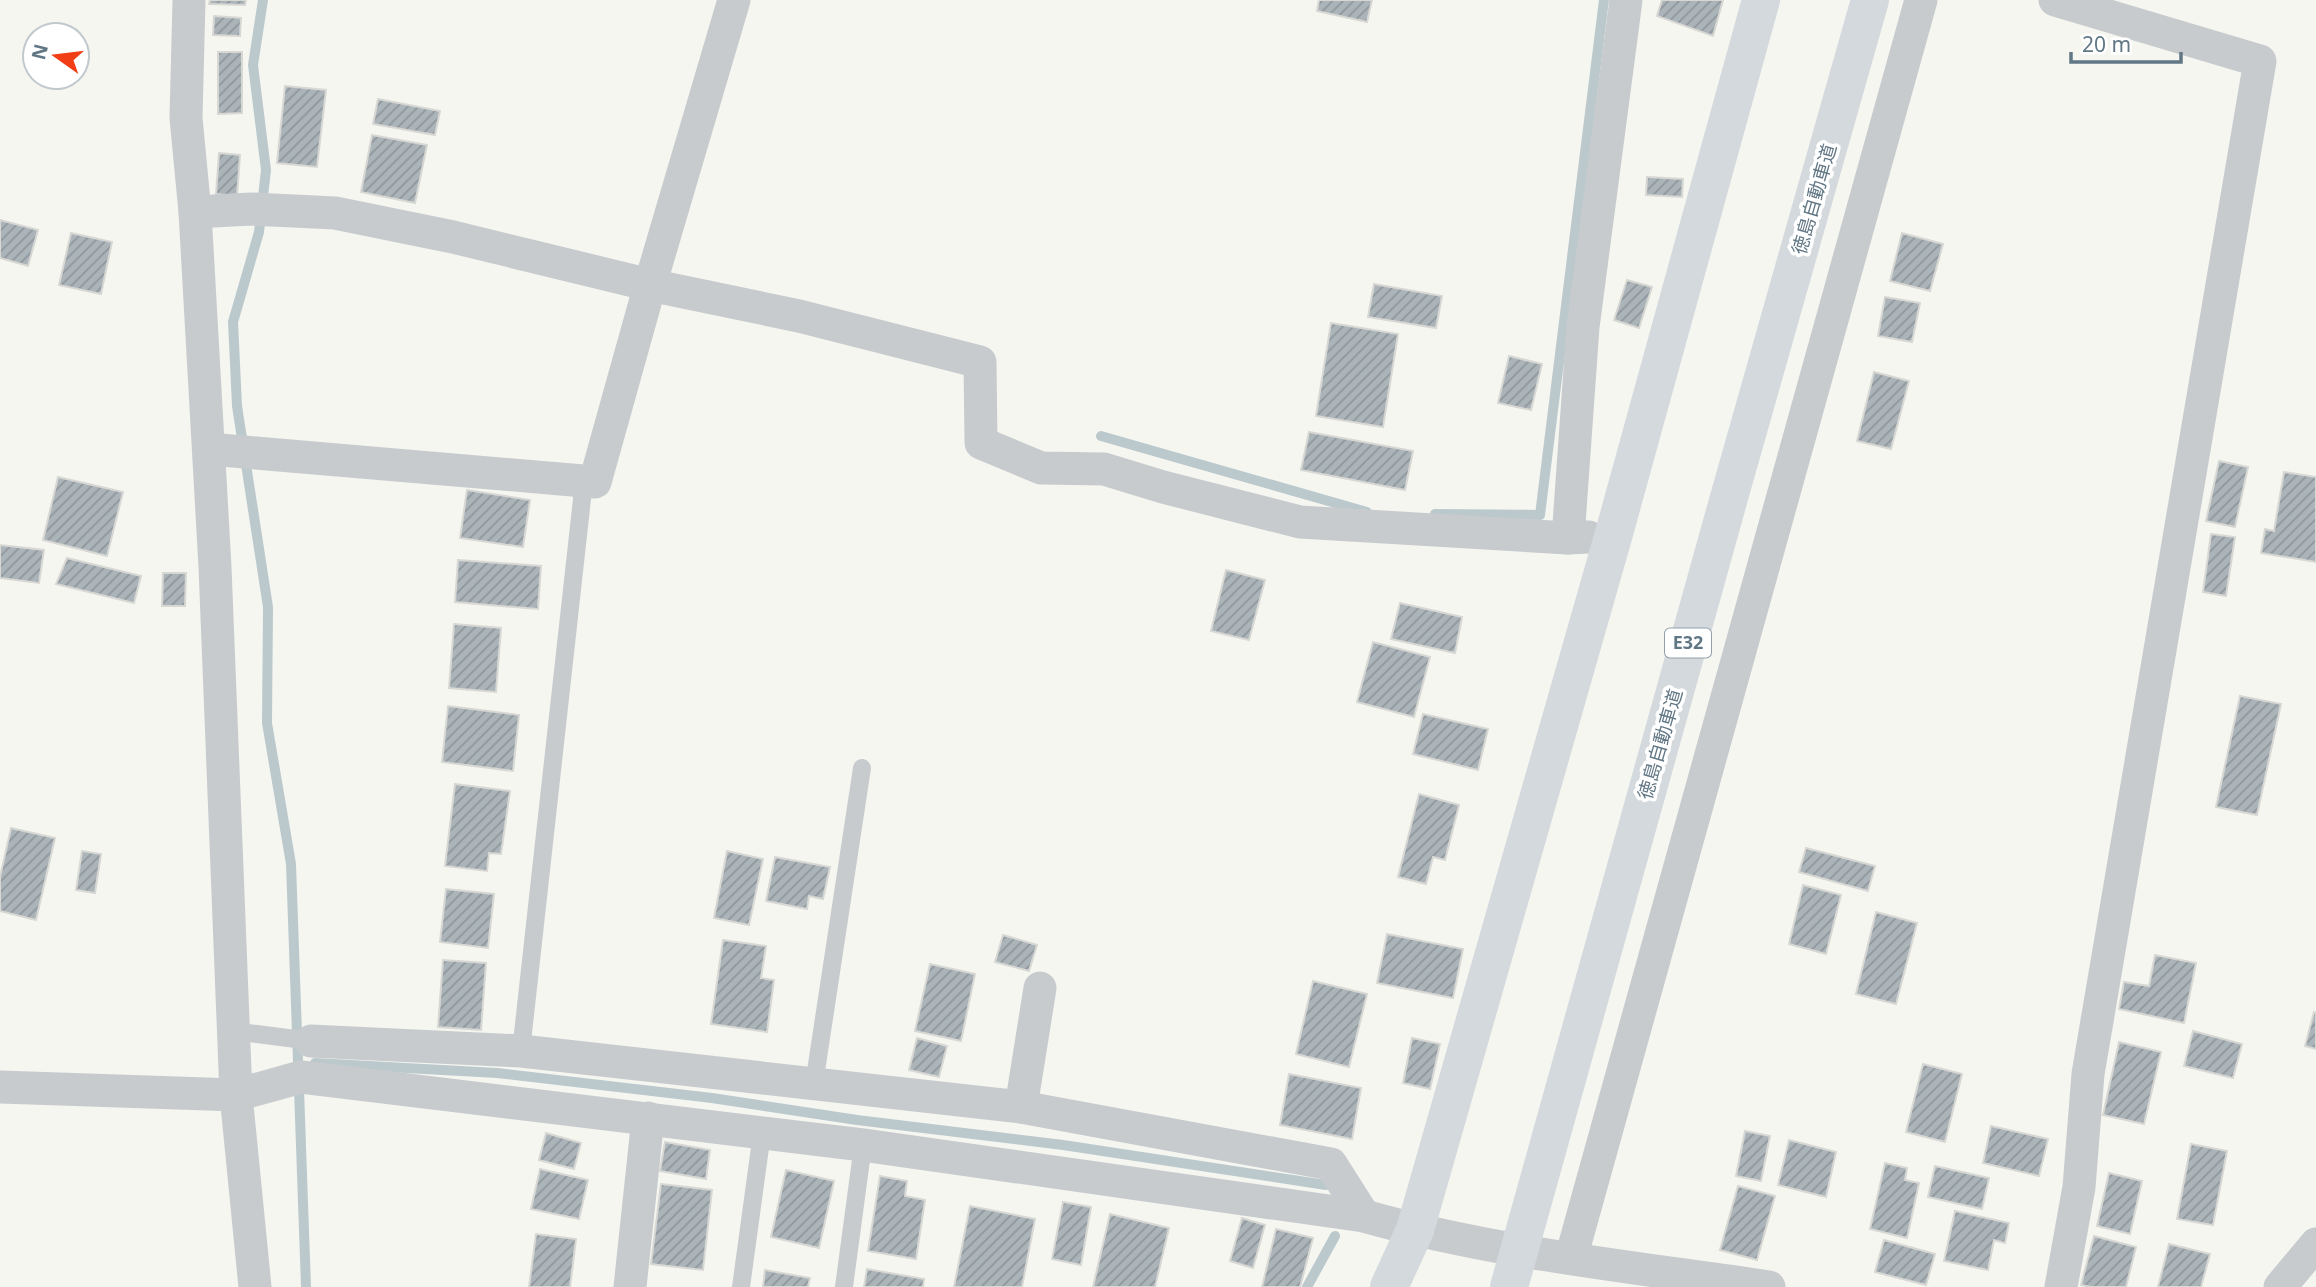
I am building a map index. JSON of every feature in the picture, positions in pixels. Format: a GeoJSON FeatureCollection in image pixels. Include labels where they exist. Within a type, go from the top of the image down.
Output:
{"type":"FeatureCollection","features":[{"type":"Feature","properties":{"kind":"main road"},"geometry":{"type":"LineString","coordinates":[[1389,1287],[1415,1230],[1613,537],[1761,0]]}},
{"type":"Feature","properties":{"kind":"main road","name":"徳島自動車道"},"geometry":{"type":"LineString","coordinates":[[1509,1287],[1870,0]]}},
{"type":"Feature","properties":{"kind":"street"},"geometry":{"type":"LineString","coordinates":[[189,0],[186,118],[195,212],[233,451],[215,566],[236,1095],[255,1287]]}},
{"type":"Feature","properties":{"kind":"street"},"geometry":{"type":"LineString","coordinates":[[233,451],[595,482],[734,0]]}},
{"type":"Feature","properties":{"kind":"street"},"geometry":{"type":"LineString","coordinates":[[1569,538],[1583,327],[1626,0]]}},
{"type":"Feature","properties":{"kind":"street"},"geometry":{"type":"LineString","coordinates":[[1571,1258],[1921,0]]}},
{"type":"Feature","properties":{"kind":"street"},"geometry":{"type":"LineString","coordinates":[[2055,0],[2260,61],[2088,1074],[2079,1187],[2062,1287]]}},
{"type":"Feature","properties":{"kind":"street"},"geometry":{"type":"LineString","coordinates":[[195,212],[262,210],[335,213],[453,237],[650,285],[799,316],[980,362],[981,443],[1041,468],[1104,469],[1300,522],[1569,538],[1613,537]]}},
{"type":"Feature","properties":{"kind":"street"},"geometry":{"type":"LineString","coordinates":[[1021,1107],[1040,988]]}},
{"type":"Feature","properties":{"kind":"street"},"geometry":{"type":"LineString","coordinates":[[311,1041],[521,1051],[1021,1107],[1331,1164],[1364,1216]]}},
{"type":"Feature","properties":{"kind":"street"},"geometry":{"type":"LineString","coordinates":[[0,1087],[236,1095],[301,1077],[863,1145],[1364,1216],[1415,1230],[1571,1258],[1769,1287]]}},
{"type":"Feature","properties":{"kind":"street"},"geometry":{"type":"LineString","coordinates":[[630,1287],[648,1118]]}},
{"type":"Feature","properties":{"kind":"street"},"geometry":{"type":"LineString","coordinates":[[2280,1287],[2316,1244]]}},
{"type":"Feature","properties":{"kind":"lane"},"geometry":{"type":"LineString","coordinates":[[521,1051],[584,481]]}},
{"type":"Feature","properties":{"kind":"lane"},"geometry":{"type":"LineString","coordinates":[[814,1084],[862,768]]}},
{"type":"Feature","properties":{"kind":"lane"},"geometry":{"type":"LineString","coordinates":[[233,1031],[311,1041]]}},
{"type":"Feature","properties":{"kind":"lane"},"geometry":{"type":"LineString","coordinates":[[741,1287],[762,1133]]}},
{"type":"Feature","properties":{"kind":"lane"},"geometry":{"type":"LineString","coordinates":[[844,1287],[863,1145]]}},
{"type":"Feature","properties":{"kind":"building"},"geometry":{"type":"Polygon","coordinates":[[[210,0],[246,0],[245,5],[209,4],[210,0]]]}},
{"type":"Feature","properties":{"kind":"building"},"geometry":{"type":"Polygon","coordinates":[[[1319,0],[1372,0],[1367,22],[1317,11],[1319,0]]]}},
{"type":"Feature","properties":{"kind":"building"},"geometry":{"type":"Polygon","coordinates":[[[1662,0],[1723,0],[1713,36],[1657,16],[1662,0]]]}},
{"type":"Feature","properties":{"kind":"building"},"geometry":{"type":"Polygon","coordinates":[[[214,16],[241,18],[240,36],[213,35],[214,16]]]}},
{"type":"Feature","properties":{"kind":"building"},"geometry":{"type":"Polygon","coordinates":[[[218,52],[242,52],[242,113],[218,114],[218,52]]]}},
{"type":"Feature","properties":{"kind":"building"},"geometry":{"type":"Polygon","coordinates":[[[285,86],[326,90],[317,167],[277,163],[285,86]]]}},
{"type":"Feature","properties":{"kind":"building"},"geometry":{"type":"Polygon","coordinates":[[[378,99],[440,111],[435,135],[373,124],[378,99]]]}},
{"type":"Feature","properties":{"kind":"building"},"geometry":{"type":"Polygon","coordinates":[[[372,135],[427,145],[415,203],[361,192],[372,135]]]}},
{"type":"Feature","properties":{"kind":"building"},"geometry":{"type":"Polygon","coordinates":[[[219,153],[240,155],[237,196],[216,194],[219,153]]]}},
{"type":"Feature","properties":{"kind":"building"},"geometry":{"type":"Polygon","coordinates":[[[1647,177],[1683,179],[1682,197],[1646,195],[1647,177]]]}},
{"type":"Feature","properties":{"kind":"building"},"geometry":{"type":"Polygon","coordinates":[[[0,220],[38,230],[28,266],[0,258],[0,220]]]}},
{"type":"Feature","properties":{"kind":"building"},"geometry":{"type":"Polygon","coordinates":[[[71,233],[112,242],[101,294],[59,285],[71,233]]]}},
{"type":"Feature","properties":{"kind":"building"},"geometry":{"type":"Polygon","coordinates":[[[1902,233],[1943,244],[1930,291],[1890,281],[1902,233]]]}},
{"type":"Feature","properties":{"kind":"building"},"geometry":{"type":"Polygon","coordinates":[[[1627,280],[1652,287],[1639,328],[1614,320],[1627,280]]]}},
{"type":"Feature","properties":{"kind":"building"},"geometry":{"type":"Polygon","coordinates":[[[1374,284],[1442,296],[1436,328],[1368,317],[1374,284]]]}},
{"type":"Feature","properties":{"kind":"building"},"geometry":{"type":"Polygon","coordinates":[[[1885,297],[1920,303],[1912,342],[1878,336],[1885,297]]]}},
{"type":"Feature","properties":{"kind":"building"},"geometry":{"type":"Polygon","coordinates":[[[1331,323],[1398,334],[1383,427],[1316,416],[1331,323]]]}},
{"type":"Feature","properties":{"kind":"building"},"geometry":{"type":"Polygon","coordinates":[[[1509,356],[1542,364],[1531,410],[1498,403],[1509,356]]]}},
{"type":"Feature","properties":{"kind":"building"},"geometry":{"type":"Polygon","coordinates":[[[1874,372],[1909,381],[1891,449],[1857,441],[1874,372]]]}},
{"type":"Feature","properties":{"kind":"building"},"geometry":{"type":"Polygon","coordinates":[[[1309,432],[1413,451],[1405,490],[1301,470],[1309,432]]]}},
{"type":"Feature","properties":{"kind":"building"},"geometry":{"type":"Polygon","coordinates":[[[2219,461],[2248,467],[2235,527],[2206,521],[2219,461]]]}},
{"type":"Feature","properties":{"kind":"building"},"geometry":{"type":"Polygon","coordinates":[[[2284,472],[2316,477],[2316,562],[2261,553],[2265,529],[2274,531],[2284,472]]]}},
{"type":"Feature","properties":{"kind":"building"},"geometry":{"type":"Polygon","coordinates":[[[58,477],[123,492],[107,556],[43,540],[58,477]]]}},
{"type":"Feature","properties":{"kind":"building"},"geometry":{"type":"Polygon","coordinates":[[[467,490],[530,500],[523,547],[460,538],[467,490]]]}},
{"type":"Feature","properties":{"kind":"building"},"geometry":{"type":"Polygon","coordinates":[[[2211,534],[2235,537],[2226,596],[2203,592],[2211,534]]]}},
{"type":"Feature","properties":{"kind":"building"},"geometry":{"type":"Polygon","coordinates":[[[0,545],[44,550],[39,583],[0,578],[0,545]]]}},
{"type":"Feature","properties":{"kind":"building"},"geometry":{"type":"Polygon","coordinates":[[[67,558],[141,576],[134,603],[56,584],[67,558]]]}},
{"type":"Feature","properties":{"kind":"building"},"geometry":{"type":"Polygon","coordinates":[[[458,560],[541,566],[538,609],[455,602],[458,560]]]}},
{"type":"Feature","properties":{"kind":"building"},"geometry":{"type":"Polygon","coordinates":[[[1226,570],[1265,580],[1249,640],[1211,631],[1226,570]]]}},
{"type":"Feature","properties":{"kind":"building"},"geometry":{"type":"Polygon","coordinates":[[[163,573],[186,573],[185,606],[162,606],[163,573]]]}},
{"type":"Feature","properties":{"kind":"building"},"geometry":{"type":"Polygon","coordinates":[[[1400,603],[1462,617],[1455,653],[1391,639],[1400,603]]]}},
{"type":"Feature","properties":{"kind":"building"},"geometry":{"type":"Polygon","coordinates":[[[454,624],[501,628],[496,692],[449,688],[454,624]]]}},
{"type":"Feature","properties":{"kind":"building"},"geometry":{"type":"Polygon","coordinates":[[[1373,642],[1430,657],[1414,717],[1357,702],[1373,642]]]}},
{"type":"Feature","properties":{"kind":"building"},"geometry":{"type":"Polygon","coordinates":[[[2240,696],[2281,704],[2257,815],[2216,807],[2240,696]]]}},
{"type":"Feature","properties":{"kind":"building"},"geometry":{"type":"Polygon","coordinates":[[[448,706],[519,715],[513,771],[442,762],[448,706]]]}},
{"type":"Feature","properties":{"kind":"building"},"geometry":{"type":"Polygon","coordinates":[[[1423,714],[1488,729],[1478,770],[1413,754],[1423,714]]]}},
{"type":"Feature","properties":{"kind":"building"},"geometry":{"type":"Polygon","coordinates":[[[455,784],[510,791],[501,854],[489,853],[487,871],[445,866],[455,784]]]}},
{"type":"Feature","properties":{"kind":"building"},"geometry":{"type":"Polygon","coordinates":[[[1419,794],[1459,805],[1445,860],[1433,857],[1426,884],[1398,877],[1419,794]]]}},
{"type":"Feature","properties":{"kind":"building"},"geometry":{"type":"Polygon","coordinates":[[[11,828],[55,838],[36,920],[0,911],[0,877],[11,828]]]}},
{"type":"Feature","properties":{"kind":"building"},"geometry":{"type":"Polygon","coordinates":[[[1806,848],[1875,866],[1868,891],[1799,872],[1806,848]]]}},
{"type":"Feature","properties":{"kind":"building"},"geometry":{"type":"Polygon","coordinates":[[[82,851],[101,854],[95,893],[76,890],[82,851]]]}},
{"type":"Feature","properties":{"kind":"building"},"geometry":{"type":"Polygon","coordinates":[[[727,851],[763,859],[749,925],[714,918],[727,851]]]}},
{"type":"Feature","properties":{"kind":"building"},"geometry":{"type":"Polygon","coordinates":[[[775,857],[830,867],[823,899],[809,896],[807,909],[766,901],[775,857]]]}},
{"type":"Feature","properties":{"kind":"building"},"geometry":{"type":"Polygon","coordinates":[[[1803,885],[1841,895],[1826,954],[1789,944],[1803,885]]]}},
{"type":"Feature","properties":{"kind":"building"},"geometry":{"type":"Polygon","coordinates":[[[446,889],[494,894],[488,948],[440,942],[446,889]]]}},
{"type":"Feature","properties":{"kind":"building"},"geometry":{"type":"Polygon","coordinates":[[[1876,912],[1917,923],[1896,1004],[1856,994],[1876,912]]]}},
{"type":"Feature","properties":{"kind":"building"},"geometry":{"type":"Polygon","coordinates":[[[1387,934],[1463,949],[1453,998],[1377,983],[1387,934]]]}},
{"type":"Feature","properties":{"kind":"building"},"geometry":{"type":"Polygon","coordinates":[[[1003,935],[1037,945],[1029,971],[995,962],[1003,935]]]}},
{"type":"Feature","properties":{"kind":"building"},"geometry":{"type":"Polygon","coordinates":[[[723,940],[766,946],[761,978],[774,980],[767,1032],[711,1024],[723,940]]]}},
{"type":"Feature","properties":{"kind":"building"},"geometry":{"type":"Polygon","coordinates":[[[2155,955],[2196,963],[2184,1023],[2119,1009],[2124,982],[2149,986],[2155,955]]]}},
{"type":"Feature","properties":{"kind":"building"},"geometry":{"type":"Polygon","coordinates":[[[443,960],[486,963],[481,1030],[438,1027],[443,960]]]}},
{"type":"Feature","properties":{"kind":"building"},"geometry":{"type":"Polygon","coordinates":[[[930,964],[975,974],[961,1041],[915,1031],[930,964]]]}},
{"type":"Feature","properties":{"kind":"building"},"geometry":{"type":"Polygon","coordinates":[[[1313,981],[1367,994],[1349,1067],[1296,1054],[1313,981]]]}},
{"type":"Feature","properties":{"kind":"building"},"geometry":{"type":"Polygon","coordinates":[[[2314,1012],[2316,1013],[2316,1049],[2305,1046],[2314,1012]]]}},
{"type":"Feature","properties":{"kind":"building"},"geometry":{"type":"Polygon","coordinates":[[[2193,1031],[2242,1044],[2233,1078],[2184,1066],[2193,1031]]]}},
{"type":"Feature","properties":{"kind":"building"},"geometry":{"type":"Polygon","coordinates":[[[917,1038],[947,1046],[939,1077],[909,1070],[917,1038]]]}},
{"type":"Feature","properties":{"kind":"building"},"geometry":{"type":"Polygon","coordinates":[[[1412,1038],[1440,1044],[1430,1089],[1403,1083],[1412,1038]]]}},
{"type":"Feature","properties":{"kind":"building"},"geometry":{"type":"Polygon","coordinates":[[[2119,1042],[2161,1052],[2144,1124],[2103,1115],[2119,1042]]]}},
{"type":"Feature","properties":{"kind":"building"},"geometry":{"type":"Polygon","coordinates":[[[1923,1064],[1962,1074],[1945,1142],[1906,1132],[1923,1064]]]}},
{"type":"Feature","properties":{"kind":"building"},"geometry":{"type":"Polygon","coordinates":[[[1289,1074],[1361,1088],[1352,1139],[1280,1125],[1289,1074]]]}},
{"type":"Feature","properties":{"kind":"building"},"geometry":{"type":"Polygon","coordinates":[[[1991,1126],[2048,1139],[2039,1176],[1983,1163],[1991,1126]]]}},
{"type":"Feature","properties":{"kind":"building"},"geometry":{"type":"Polygon","coordinates":[[[1745,1131],[1770,1136],[1761,1181],[1736,1176],[1745,1131]]]}},
{"type":"Feature","properties":{"kind":"building"},"geometry":{"type":"Polygon","coordinates":[[[546,1133],[581,1143],[574,1169],[539,1160],[546,1133]]]}},
{"type":"Feature","properties":{"kind":"building"},"geometry":{"type":"Polygon","coordinates":[[[1789,1140],[1836,1152],[1826,1197],[1778,1185],[1789,1140]]]}},
{"type":"Feature","properties":{"kind":"building"},"geometry":{"type":"Polygon","coordinates":[[[665,1142],[710,1150],[706,1179],[660,1171],[665,1142]]]}},
{"type":"Feature","properties":{"kind":"building"},"geometry":{"type":"Polygon","coordinates":[[[2191,1144],[2227,1151],[2213,1225],[2177,1219],[2191,1144]]]}},
{"type":"Feature","properties":{"kind":"building"},"geometry":{"type":"Polygon","coordinates":[[[1885,1163],[1907,1168],[1905,1180],[1919,1183],[1907,1238],[1870,1229],[1885,1163]]]}},
{"type":"Feature","properties":{"kind":"building"},"geometry":{"type":"Polygon","coordinates":[[[1935,1166],[1989,1178],[1982,1209],[1928,1197],[1935,1166]]]}},
{"type":"Feature","properties":{"kind":"building"},"geometry":{"type":"Polygon","coordinates":[[[540,1169],[588,1180],[579,1219],[531,1209],[540,1169]]]}},
{"type":"Feature","properties":{"kind":"building"},"geometry":{"type":"Polygon","coordinates":[[[786,1170],[834,1181],[819,1248],[771,1237],[786,1170]]]}},
{"type":"Feature","properties":{"kind":"building"},"geometry":{"type":"Polygon","coordinates":[[[2109,1173],[2142,1181],[2130,1234],[2097,1226],[2109,1173]]]}},
{"type":"Feature","properties":{"kind":"building"},"geometry":{"type":"Polygon","coordinates":[[[880,1176],[907,1181],[905,1196],[925,1200],[916,1259],[868,1251],[880,1176]]]}},
{"type":"Feature","properties":{"kind":"building"},"geometry":{"type":"Polygon","coordinates":[[[661,1184],[712,1190],[703,1270],[651,1264],[661,1184]]]}},
{"type":"Feature","properties":{"kind":"building"},"geometry":{"type":"Polygon","coordinates":[[[1738,1186],[1775,1196],[1757,1260],[1720,1250],[1738,1186]]]}},
{"type":"Feature","properties":{"kind":"building"},"geometry":{"type":"Polygon","coordinates":[[[1063,1202],[1091,1207],[1081,1265],[1052,1259],[1063,1202]]]}},
{"type":"Feature","properties":{"kind":"building"},"geometry":{"type":"Polygon","coordinates":[[[970,1206],[1035,1219],[1022,1287],[954,1287],[970,1206]]]}},
{"type":"Feature","properties":{"kind":"building"},"geometry":{"type":"Polygon","coordinates":[[[1955,1211],[2009,1223],[2005,1243],[1994,1240],[1988,1270],[1944,1261],[1955,1211]]]}},
{"type":"Feature","properties":{"kind":"building"},"geometry":{"type":"Polygon","coordinates":[[[1110,1214],[1169,1228],[1155,1287],[1093,1287],[1110,1214]]]}},
{"type":"Feature","properties":{"kind":"building"},"geometry":{"type":"Polygon","coordinates":[[[1242,1218],[1265,1225],[1253,1268],[1230,1261],[1242,1218]]]}},
{"type":"Feature","properties":{"kind":"building"},"geometry":{"type":"Polygon","coordinates":[[[1276,1229],[1313,1238],[1300,1287],[1262,1287],[1276,1229]]]}},
{"type":"Feature","properties":{"kind":"building"},"geometry":{"type":"Polygon","coordinates":[[[536,1234],[576,1239],[570,1287],[529,1287],[536,1234]]]}},
{"type":"Feature","properties":{"kind":"building"},"geometry":{"type":"Polygon","coordinates":[[[2094,1236],[2136,1247],[2126,1287],[2081,1285],[2094,1236]]]}},
{"type":"Feature","properties":{"kind":"building"},"geometry":{"type":"Polygon","coordinates":[[[1884,1240],[1935,1254],[1926,1285],[1875,1272],[1884,1240]]]}},
{"type":"Feature","properties":{"kind":"building"},"geometry":{"type":"Polygon","coordinates":[[[2169,1244],[2210,1254],[2201,1287],[2158,1287],[2169,1244]]]}},
{"type":"Feature","properties":{"kind":"building"},"geometry":{"type":"Polygon","coordinates":[[[867,1269],[924,1279],[923,1287],[864,1287],[867,1269]]]}},
{"type":"Feature","properties":{"kind":"building"},"geometry":{"type":"Polygon","coordinates":[[[765,1270],[810,1278],[808,1287],[763,1287],[765,1270]]]}},
{"type":"Feature","properties":{"kind":"waterway"},"geometry":{"type":"LineString","coordinates":[[263,0],[253,65],[266,170],[259,232],[233,322],[237,406],[268,607],[267,723],[291,864],[306,1287]]}},
{"type":"Feature","properties":{"kind":"waterway"},"geometry":{"type":"LineString","coordinates":[[1435,514],[1540,515],[1604,0]]}},
{"type":"Feature","properties":{"kind":"waterway"},"geometry":{"type":"LineString","coordinates":[[1101,436],[1367,512]]}},
{"type":"Feature","properties":{"kind":"waterway"},"geometry":{"type":"LineString","coordinates":[[315,1063],[497,1073],[712,1098],[857,1120],[1063,1145],[1326,1185]]}},
{"type":"Feature","properties":{"kind":"waterway"},"geometry":{"type":"LineString","coordinates":[[1307,1287],[1335,1236]]}}]}
